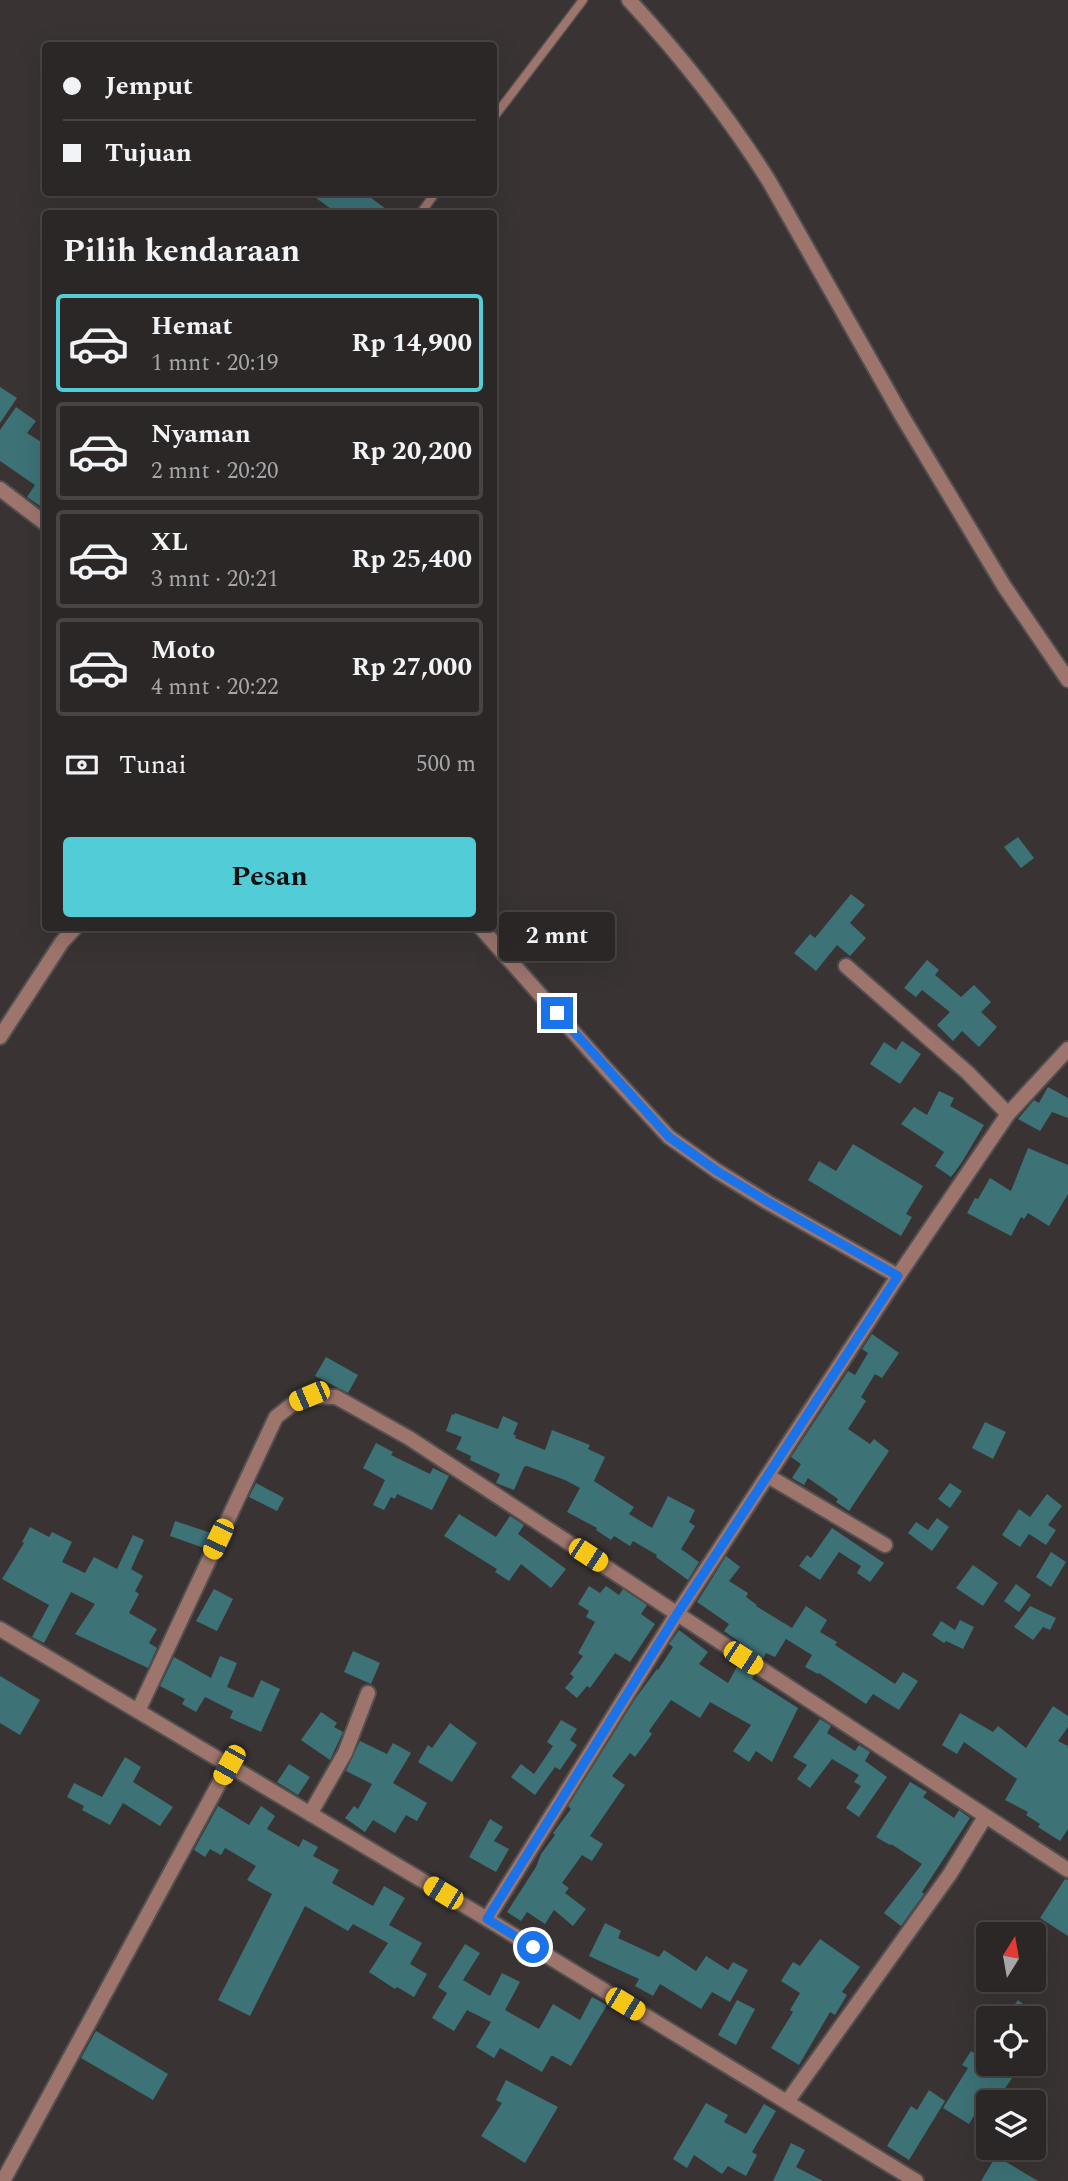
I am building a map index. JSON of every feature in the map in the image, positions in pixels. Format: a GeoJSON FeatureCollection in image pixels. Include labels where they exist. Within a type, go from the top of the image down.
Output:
{"type":"FeatureCollection","features":[{"type":"Feature","properties":{"kind":"street"},"geometry":{"type":"LineString","coordinates":[[629,0],[662,35],[749,150],[902,416],[1004,586],[1068,680]]}},
{"type":"Feature","properties":{"kind":"street"},"geometry":{"type":"LineString","coordinates":[[0,489],[42,521]]}},
{"type":"Feature","properties":{"kind":"street"},"geometry":{"type":"LineString","coordinates":[[0,1037],[62,942],[72,931]]}},
{"type":"Feature","properties":{"kind":"street"},"geometry":{"type":"LineString","coordinates":[[484,931],[669,1137],[768,1202],[898,1276]]}},
{"type":"Feature","properties":{"kind":"street"},"geometry":{"type":"LineString","coordinates":[[845,966],[968,1073],[1008,1114]]}},
{"type":"Feature","properties":{"kind":"street"},"geometry":{"type":"LineString","coordinates":[[487,1919],[677,1614],[898,1276],[1008,1114],[1068,1049]]}},
{"type":"Feature","properties":{"kind":"street"},"geometry":{"type":"LineString","coordinates":[[138,1711],[276,1417],[293,1403],[309,1396],[335,1397],[409,1438],[1068,1870]]}},
{"type":"Feature","properties":{"kind":"street"},"geometry":{"type":"LineString","coordinates":[[768,1476],[885,1545]]}},
{"type":"Feature","properties":{"kind":"street"},"geometry":{"type":"LineString","coordinates":[[0,1629],[487,1919],[916,2181]]}},
{"type":"Feature","properties":{"kind":"street"},"geometry":{"type":"LineString","coordinates":[[310,1814],[345,1753],[368,1693]]}},
{"type":"Feature","properties":{"kind":"street"},"geometry":{"type":"LineString","coordinates":[[4,2181],[229,1765]]}},
{"type":"Feature","properties":{"kind":"street"},"geometry":{"type":"LineString","coordinates":[[787,2102],[950,1874],[985,1817]]}},
{"type":"Feature","properties":{"kind":"lane"},"geometry":{"type":"LineString","coordinates":[[497,113],[583,0]]}},
{"type":"Feature","properties":{"kind":"building"},"geometry":{"type":"Polygon","coordinates":[[[313,196],[368,196],[388,210],[333,210],[313,196]]]}},
{"type":"Feature","properties":{"kind":"building"},"geometry":{"type":"Polygon","coordinates":[[[0,387],[17,398],[0,423],[0,387]]]}},
{"type":"Feature","properties":{"kind":"building"},"geometry":{"type":"Polygon","coordinates":[[[16,407],[36,421],[27,433],[42,442],[42,507],[27,497],[35,485],[0,461],[0,430],[16,407]]]}},
{"type":"Feature","properties":{"kind":"building"},"geometry":{"type":"Polygon","coordinates":[[[1018,837],[1034,858],[1021,868],[1004,847],[1018,837]]]}},
{"type":"Feature","properties":{"kind":"building"},"geometry":{"type":"Polygon","coordinates":[[[851,894],[865,905],[850,923],[866,938],[850,956],[837,945],[816,971],[794,953],[810,934],[815,938],[851,894]]]}},
{"type":"Feature","properties":{"kind":"building"},"geometry":{"type":"Polygon","coordinates":[[[927,960],[939,970],[935,975],[961,997],[974,985],[991,1002],[981,1012],[997,1027],[979,1047],[962,1031],[953,1041],[937,1025],[950,1012],[922,990],[916,997],[904,988],[927,960]]]}},
{"type":"Feature","properties":{"kind":"building"},"geometry":{"type":"Polygon","coordinates":[[[902,1041],[921,1054],[900,1084],[870,1064],[884,1042],[896,1050],[902,1041]]]}},
{"type":"Feature","properties":{"kind":"building"},"geometry":{"type":"Polygon","coordinates":[[[1048,1087],[1068,1098],[1068,1118],[1052,1112],[1040,1131],[1018,1119],[1034,1100],[1039,1103],[1048,1087]]]}},
{"type":"Feature","properties":{"kind":"building"},"geometry":{"type":"Polygon","coordinates":[[[939,1091],[954,1098],[950,1106],[984,1125],[951,1177],[935,1166],[944,1152],[901,1124],[914,1107],[927,1115],[939,1091]]]}},
{"type":"Feature","properties":{"kind":"building"},"geometry":{"type":"Polygon","coordinates":[[[853,1144],[923,1186],[906,1214],[912,1217],[901,1236],[808,1180],[819,1161],[836,1171],[853,1144]]]}},
{"type":"Feature","properties":{"kind":"building"},"geometry":{"type":"Polygon","coordinates":[[[1028,1148],[1068,1165],[1068,1194],[1049,1226],[1028,1213],[1024,1219],[1021,1217],[1011,1236],[967,1213],[990,1178],[1011,1191],[1028,1148]]]}},
{"type":"Feature","properties":{"kind":"building"},"geometry":{"type":"Polygon","coordinates":[[[872,1334],[899,1353],[882,1378],[875,1374],[861,1397],[866,1401],[848,1429],[870,1444],[874,1439],[889,1451],[849,1511],[836,1502],[838,1499],[808,1478],[804,1485],[792,1478],[801,1464],[791,1457],[848,1371],[855,1375],[868,1353],[862,1349],[872,1334]]]}},
{"type":"Feature","properties":{"kind":"building"},"geometry":{"type":"Polygon","coordinates":[[[326,1357],[358,1375],[348,1393],[315,1376],[326,1357]]]}},
{"type":"Feature","properties":{"kind":"building"},"geometry":{"type":"Polygon","coordinates":[[[452,1414],[498,1429],[503,1416],[518,1423],[513,1435],[516,1435],[515,1438],[545,1450],[552,1430],[590,1445],[588,1449],[605,1457],[594,1481],[634,1507],[629,1514],[652,1528],[668,1496],[695,1510],[689,1522],[695,1526],[681,1549],[699,1562],[688,1580],[656,1557],[657,1555],[633,1541],[630,1546],[614,1536],[611,1540],[596,1530],[597,1528],[567,1512],[580,1488],[565,1480],[527,1466],[524,1467],[514,1490],[496,1483],[500,1474],[470,1460],[471,1456],[456,1449],[462,1437],[446,1431],[452,1414]]]}},
{"type":"Feature","properties":{"kind":"building"},"geometry":{"type":"Polygon","coordinates":[[[985,1422],[1006,1432],[993,1459],[972,1448],[985,1422]]]}},
{"type":"Feature","properties":{"kind":"building"},"geometry":{"type":"Polygon","coordinates":[[[376,1443],[393,1452],[391,1455],[430,1474],[433,1468],[449,1476],[432,1510],[397,1494],[395,1499],[391,1497],[384,1510],[373,1505],[385,1480],[363,1468],[376,1443]]]}},
{"type":"Feature","properties":{"kind":"building"},"geometry":{"type":"Polygon","coordinates":[[[256,1483],[284,1498],[277,1511],[249,1497],[256,1483]]]}},
{"type":"Feature","properties":{"kind":"building"},"geometry":{"type":"Polygon","coordinates":[[[950,1483],[962,1491],[950,1508],[938,1499],[950,1483]]]}},
{"type":"Feature","properties":{"kind":"building"},"geometry":{"type":"Polygon","coordinates":[[[1047,1494],[1062,1506],[1048,1525],[1056,1530],[1046,1545],[1029,1534],[1020,1547],[1002,1535],[1019,1509],[1030,1517],[1047,1494]]]}},
{"type":"Feature","properties":{"kind":"building"},"geometry":{"type":"Polygon","coordinates":[[[459,1514],[496,1537],[510,1516],[524,1525],[518,1534],[566,1569],[551,1588],[521,1564],[509,1581],[495,1572],[497,1569],[444,1536],[459,1514]]]}},
{"type":"Feature","properties":{"kind":"building"},"geometry":{"type":"Polygon","coordinates":[[[937,1518],[949,1527],[932,1551],[908,1533],[916,1522],[928,1530],[937,1518]]]}},
{"type":"Feature","properties":{"kind":"building"},"geometry":{"type":"Polygon","coordinates":[[[175,1521],[211,1533],[204,1548],[170,1536],[175,1521]]]}},
{"type":"Feature","properties":{"kind":"building"},"geometry":{"type":"Polygon","coordinates":[[[30,1527],[49,1537],[52,1532],[72,1542],[62,1562],[85,1573],[94,1557],[117,1569],[133,1535],[144,1540],[131,1569],[143,1576],[135,1591],[139,1594],[129,1613],[157,1629],[149,1643],[157,1648],[148,1668],[75,1634],[95,1604],[71,1592],[44,1643],[32,1637],[49,1605],[2,1579],[24,1543],[22,1542],[30,1527]]]}},
{"type":"Feature","properties":{"kind":"building"},"geometry":{"type":"Polygon","coordinates":[[[832,1528],[884,1563],[870,1582],[857,1573],[861,1566],[839,1552],[820,1580],[799,1566],[807,1555],[811,1558],[832,1528]]]}},
{"type":"Feature","properties":{"kind":"building"},"geometry":{"type":"Polygon","coordinates":[[[1051,1552],[1066,1562],[1051,1587],[1036,1577],[1051,1552]]]}},
{"type":"Feature","properties":{"kind":"building"},"geometry":{"type":"Polygon","coordinates":[[[726,1556],[740,1567],[729,1581],[748,1593],[746,1597],[756,1606],[792,1628],[806,1606],[827,1620],[820,1632],[837,1642],[835,1645],[895,1684],[903,1672],[918,1681],[899,1710],[873,1694],[866,1704],[819,1673],[805,1667],[812,1655],[786,1639],[775,1657],[766,1653],[763,1659],[724,1631],[729,1624],[697,1602],[726,1556]]]}},
{"type":"Feature","properties":{"kind":"building"},"geometry":{"type":"Polygon","coordinates":[[[973,1565],[998,1583],[983,1606],[956,1588],[973,1565]]]}},
{"type":"Feature","properties":{"kind":"building"},"geometry":{"type":"Polygon","coordinates":[[[1016,1584],[1031,1595],[1019,1612],[1004,1601],[1016,1584]]]}},
{"type":"Feature","properties":{"kind":"building"},"geometry":{"type":"Polygon","coordinates":[[[589,1586],[600,1593],[606,1586],[619,1595],[623,1589],[647,1605],[641,1614],[655,1624],[630,1662],[615,1653],[590,1688],[587,1686],[577,1698],[565,1688],[574,1677],[570,1674],[583,1656],[578,1653],[595,1622],[586,1617],[589,1611],[578,1604],[589,1586]]]}},
{"type":"Feature","properties":{"kind":"building"},"geometry":{"type":"Polygon","coordinates":[[[214,1589],[233,1599],[217,1631],[196,1621],[214,1589]]]}},
{"type":"Feature","properties":{"kind":"building"},"geometry":{"type":"Polygon","coordinates":[[[1030,1606],[1056,1618],[1050,1630],[1043,1627],[1033,1640],[1014,1627],[1030,1606]]]}},
{"type":"Feature","properties":{"kind":"building"},"geometry":{"type":"Polygon","coordinates":[[[960,1620],[974,1627],[963,1649],[946,1641],[944,1643],[932,1635],[941,1621],[955,1630],[960,1620]]]}},
{"type":"Feature","properties":{"kind":"building"},"geometry":{"type":"Polygon","coordinates":[[[679,1630],[708,1652],[699,1664],[728,1683],[738,1665],[754,1675],[752,1679],[798,1708],[772,1762],[756,1751],[749,1762],[733,1751],[751,1725],[710,1702],[700,1718],[671,1700],[635,1757],[630,1753],[612,1776],[625,1785],[590,1836],[603,1844],[592,1861],[582,1855],[562,1883],[569,1888],[565,1893],[586,1909],[573,1926],[554,1910],[545,1924],[527,1912],[521,1921],[507,1912],[555,1835],[553,1833],[571,1809],[568,1806],[635,1699],[673,1647],[669,1644],[679,1630]]]}},
{"type":"Feature","properties":{"kind":"building"},"geometry":{"type":"Polygon","coordinates":[[[353,1651],[380,1663],[371,1684],[344,1672],[353,1651]]]}},
{"type":"Feature","properties":{"kind":"building"},"geometry":{"type":"Polygon","coordinates":[[[220,1656],[237,1663],[227,1687],[253,1698],[261,1680],[280,1689],[261,1732],[230,1718],[233,1711],[205,1697],[196,1712],[182,1704],[185,1699],[160,1686],[174,1657],[211,1678],[220,1656]]]}},
{"type":"Feature","properties":{"kind":"building"},"geometry":{"type":"Polygon","coordinates":[[[0,1676],[40,1700],[20,1735],[0,1723],[0,1676]]]}},
{"type":"Feature","properties":{"kind":"building"},"geometry":{"type":"Polygon","coordinates":[[[1053,1706],[1068,1716],[1068,1727],[1058,1741],[1068,1746],[1068,1829],[1060,1841],[1038,1827],[1040,1824],[1026,1815],[1028,1812],[1005,1800],[1017,1779],[964,1742],[957,1754],[942,1745],[960,1713],[993,1732],[998,1726],[1026,1748],[1053,1706]]]}},
{"type":"Feature","properties":{"kind":"building"},"geometry":{"type":"Polygon","coordinates":[[[321,1712],[337,1723],[334,1727],[343,1732],[330,1760],[301,1740],[321,1712]]]}},
{"type":"Feature","properties":{"kind":"building"},"geometry":{"type":"Polygon","coordinates":[[[820,1719],[831,1726],[827,1733],[855,1751],[859,1745],[870,1752],[865,1761],[887,1777],[859,1817],[846,1808],[861,1786],[854,1782],[859,1775],[832,1759],[810,1788],[797,1779],[807,1765],[793,1757],[820,1719]]]}},
{"type":"Feature","properties":{"kind":"building"},"geometry":{"type":"Polygon","coordinates":[[[561,1720],[577,1729],[570,1740],[577,1745],[560,1770],[555,1767],[535,1795],[511,1777],[521,1764],[534,1774],[553,1746],[547,1742],[561,1720]]]}},
{"type":"Feature","properties":{"kind":"building"},"geometry":{"type":"Polygon","coordinates":[[[450,1723],[477,1743],[452,1782],[418,1762],[428,1745],[432,1748],[450,1723]]]}},
{"type":"Feature","properties":{"kind":"building"},"geometry":{"type":"Polygon","coordinates":[[[360,1741],[387,1754],[393,1743],[411,1753],[393,1783],[427,1803],[417,1821],[406,1815],[395,1833],[373,1820],[365,1832],[345,1818],[354,1806],[358,1809],[372,1784],[346,1771],[360,1741]]]}},
{"type":"Feature","properties":{"kind":"building"},"geometry":{"type":"Polygon","coordinates":[[[125,1757],[141,1767],[133,1782],[173,1807],[160,1826],[123,1803],[110,1825],[82,1810],[84,1806],[67,1797],[74,1783],[102,1797],[125,1757]]]}},
{"type":"Feature","properties":{"kind":"building"},"geometry":{"type":"Polygon","coordinates":[[[289,1764],[310,1777],[298,1795],[277,1782],[289,1764]]]}},
{"type":"Feature","properties":{"kind":"building"},"geometry":{"type":"Polygon","coordinates":[[[910,1782],[927,1792],[923,1797],[954,1818],[959,1810],[970,1818],[922,1892],[924,1894],[901,1926],[884,1913],[922,1864],[876,1837],[910,1782]]]}},
{"type":"Feature","properties":{"kind":"building"},"geometry":{"type":"Polygon","coordinates":[[[218,1806],[249,1825],[261,1806],[275,1816],[267,1829],[299,1847],[303,1839],[318,1847],[313,1856],[339,1870],[332,1883],[373,1906],[384,1886],[405,1898],[389,1925],[422,1943],[410,1964],[427,1974],[414,1997],[397,1987],[395,1989],[369,1972],[388,1943],[353,1924],[348,1931],[305,1906],[250,2016],[218,2000],[272,1894],[247,1880],[256,1866],[225,1848],[221,1855],[210,1849],[205,1857],[194,1850],[218,1806]]]}},
{"type":"Feature","properties":{"kind":"building"},"geometry":{"type":"Polygon","coordinates":[[[490,1819],[503,1827],[494,1841],[509,1849],[496,1872],[469,1857],[490,1819]]]}},
{"type":"Feature","properties":{"kind":"building"},"geometry":{"type":"Polygon","coordinates":[[[1065,1879],[1068,1880],[1068,1936],[1040,1918],[1065,1879]]]}},
{"type":"Feature","properties":{"kind":"building"},"geometry":{"type":"Polygon","coordinates":[[[605,1923],[621,1931],[618,1938],[659,1957],[664,1950],[696,1971],[706,1956],[728,1970],[733,1962],[748,1970],[730,2002],[712,1992],[701,2009],[660,1984],[653,1996],[635,1986],[639,1979],[589,1956],[605,1923]]]}},
{"type":"Feature","properties":{"kind":"building"},"geometry":{"type":"Polygon","coordinates":[[[820,1939],[860,1967],[842,1992],[847,1995],[835,2015],[830,2012],[799,2065],[771,2048],[793,2012],[790,2010],[800,1993],[781,1981],[793,1962],[800,1966],[820,1939]]]}},
{"type":"Feature","properties":{"kind":"building"},"geometry":{"type":"Polygon","coordinates":[[[465,1944],[480,1953],[463,1980],[490,1996],[502,1973],[520,1982],[505,2010],[539,2029],[553,2004],[580,2020],[592,1997],[607,2005],[571,2066],[551,2056],[542,2072],[500,2048],[494,2058],[476,2047],[491,2022],[467,2010],[454,2031],[432,2018],[447,1993],[438,1987],[465,1944]]]}},
{"type":"Feature","properties":{"kind":"building"},"geometry":{"type":"Polygon","coordinates":[[[737,2000],[755,2009],[736,2045],[718,2035],[737,2000]]]}},
{"type":"Feature","properties":{"kind":"building"},"geometry":{"type":"Polygon","coordinates":[[[1018,2000],[1026,2006],[1014,2006],[1018,2000]]]}},
{"type":"Feature","properties":{"kind":"building"},"geometry":{"type":"Polygon","coordinates":[[[96,2031],[168,2074],[153,2100],[81,2058],[96,2031]]]}},
{"type":"Feature","properties":{"kind":"building"},"geometry":{"type":"Polygon","coordinates":[[[971,2051],[976,2054],[976,2076],[1012,2078],[1004,2090],[976,2090],[976,2114],[969,2124],[943,2108],[968,2068],[962,2065],[971,2051]]]}},
{"type":"Feature","properties":{"kind":"building"},"geometry":{"type":"Polygon","coordinates":[[[506,2080],[558,2107],[525,2163],[481,2136],[502,2103],[496,2100],[506,2080]]]}},
{"type":"Feature","properties":{"kind":"building"},"geometry":{"type":"Polygon","coordinates":[[[929,2090],[945,2101],[909,2160],[887,2146],[911,2106],[917,2110],[929,2090]]]}},
{"type":"Feature","properties":{"kind":"building"},"geometry":{"type":"Polygon","coordinates":[[[706,2103],[728,2115],[724,2122],[746,2134],[764,2104],[776,2111],[752,2152],[757,2155],[746,2176],[728,2166],[722,2174],[694,2155],[687,2168],[673,2159],[706,2103]]]}},
{"type":"Feature","properties":{"kind":"building"},"geometry":{"type":"Polygon","coordinates":[[[791,2143],[805,2150],[796,2167],[823,2181],[773,2181],[791,2143]]]}},
{"type":"Feature","properties":{"kind":"building"},"geometry":{"type":"Polygon","coordinates":[[[994,2160],[1003,2160],[1038,2181],[981,2181],[994,2160]]]}},
{"type":"Feature","properties":{"kind":"route"},"geometry":{"type":"LineString","coordinates":[[533,1947],[487,1919],[677,1614],[898,1276],[768,1202],[669,1137],[557,1013]]}}]}
